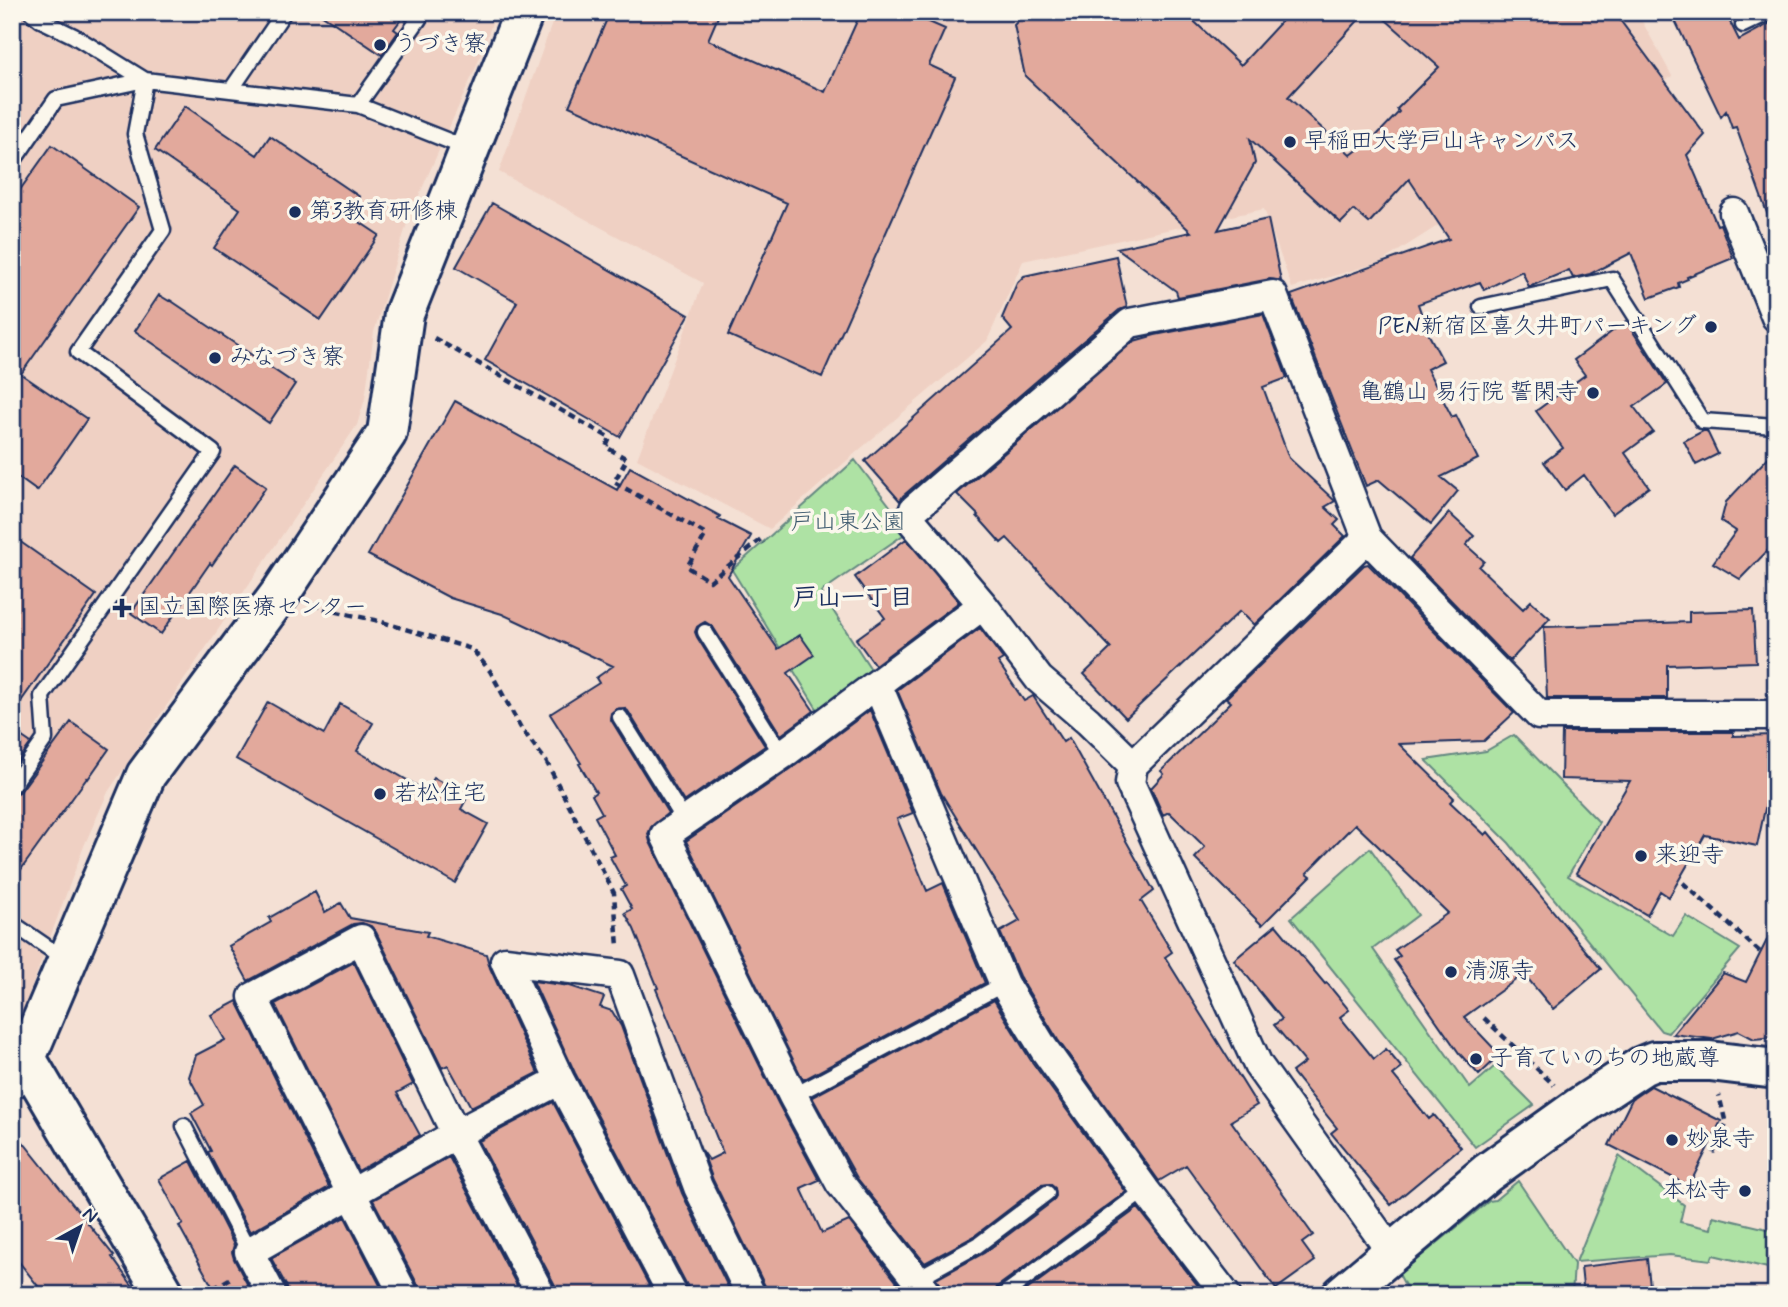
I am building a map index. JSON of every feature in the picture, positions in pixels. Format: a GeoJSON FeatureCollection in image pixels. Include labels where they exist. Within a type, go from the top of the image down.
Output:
{"type":"FeatureCollection","features":[{"type":"Feature","properties":{"kind":"street"},"geometry":{"type":"LineString","coordinates":[[165,1295],[19,1068],[146,775],[282,591],[387,433],[404,314],[524,12]]}},
{"type":"Feature","properties":{"kind":"street"},"geometry":{"type":"LineString","coordinates":[[1734,214],[1776,317]]}},
{"type":"Feature","properties":{"kind":"street"},"geometry":{"type":"LineString","coordinates":[[1133,765],[1039,679],[911,520],[914,509],[1130,323],[1273,295],[1367,538],[1539,715],[1776,715]]}},
{"type":"Feature","properties":{"kind":"street"},"geometry":{"type":"LineString","coordinates":[[1367,538],[1133,765],[1130,783],[1258,1065],[1392,1253]]}},
{"type":"Feature","properties":{"kind":"street"},"geometry":{"type":"LineString","coordinates":[[921,1287],[840,1183],[793,1096],[665,835],[782,755],[982,606]]}},
{"type":"Feature","properties":{"kind":"street"},"geometry":{"type":"LineString","coordinates":[[877,684],[1004,984],[1044,1049],[1145,1190],[1226,1295]]}},
{"type":"Feature","properties":{"kind":"street"},"geometry":{"type":"LineString","coordinates":[[404,1295],[253,997],[361,939],[456,1134],[541,1295]]}},
{"type":"Feature","properties":{"kind":"street"},"geometry":{"type":"LineString","coordinates":[[673,1295],[559,1080],[505,961],[620,975],[698,1187],[751,1295]]}},
{"type":"Feature","properties":{"kind":"street"},"geometry":{"type":"LineString","coordinates":[[1342,1295],[1487,1173],[1642,1066],[1654,1061],[1710,1061],[1776,1069]]}},
{"type":"Feature","properties":{"kind":"street"},"geometry":{"type":"LineString","coordinates":[[272,1295],[249,1252],[456,1134],[559,1080]]}},
{"type":"Feature","properties":{"kind":"lane"},"geometry":{"type":"LineString","coordinates":[[31,12],[145,80]]}},
{"type":"Feature","properties":{"kind":"lane"},"geometry":{"type":"LineString","coordinates":[[230,90],[284,12]]}},
{"type":"Feature","properties":{"kind":"lane"},"geometry":{"type":"LineString","coordinates":[[358,105],[419,19],[409,12]]}},
{"type":"Feature","properties":{"kind":"lane"},"geometry":{"type":"LineString","coordinates":[[1743,25],[1770,12]]}},
{"type":"Feature","properties":{"kind":"lane"},"geometry":{"type":"LineString","coordinates":[[12,786],[45,739],[42,696],[213,452],[78,352],[163,230],[135,134],[145,80]]}},
{"type":"Feature","properties":{"kind":"lane"},"geometry":{"type":"LineString","coordinates":[[12,163],[56,99],[145,80],[358,105],[471,149]]}},
{"type":"Feature","properties":{"kind":"lane"},"geometry":{"type":"LineString","coordinates":[[1481,307],[1612,279],[1702,421],[1776,426]]}},
{"type":"Feature","properties":{"kind":"lane"},"geometry":{"type":"LineString","coordinates":[[705,632],[782,755]]}},
{"type":"Feature","properties":{"kind":"lane"},"geometry":{"type":"LineString","coordinates":[[620,717],[685,821]]}},
{"type":"Feature","properties":{"kind":"lane"},"geometry":{"type":"LineString","coordinates":[[12,923],[67,960]]}},
{"type":"Feature","properties":{"kind":"lane"},"geometry":{"type":"LineString","coordinates":[[793,1096],[1004,984]]}},
{"type":"Feature","properties":{"kind":"lane"},"geometry":{"type":"LineString","coordinates":[[184,1126],[249,1252]]}},
{"type":"Feature","properties":{"kind":"lane"},"geometry":{"type":"LineString","coordinates":[[1003,1295],[1145,1190]]}},
{"type":"Feature","properties":{"kind":"lane"},"geometry":{"type":"LineString","coordinates":[[921,1287],[1047,1193]]}},
{"type":"Feature","properties":{"kind":"path"},"geometry":{"type":"LineString","coordinates":[[424,332],[610,438],[606,447],[627,459],[614,482],[706,534],[687,567],[710,581],[761,538],[764,543]]}},
{"type":"Feature","properties":{"kind":"path"},"geometry":{"type":"LineString","coordinates":[[306,601],[328,610],[375,620],[472,649],[490,671],[521,728],[546,761],[614,893],[620,975]]}},
{"type":"Feature","properties":{"kind":"path"},"geometry":{"type":"LineString","coordinates":[[1683,883],[1760,952]]}},
{"type":"Feature","properties":{"kind":"path"},"geometry":{"type":"LineString","coordinates":[[1484,1018],[1578,1108]]}},
{"type":"Feature","properties":{"kind":"path"},"geometry":{"type":"LineString","coordinates":[[1710,1061],[1726,1124],[1713,1153]]}},
{"type":"Feature","properties":{"kind":"shaded area","name":"国立国際医療センター"},"geometry":{"type":"Polygon","coordinates":[[[12,12],[496,12],[477,65],[408,220],[374,332],[365,399],[357,425],[108,792],[84,846],[19,1021],[12,1033],[12,12]]]}},
{"type":"Feature","properties":{"kind":"shaded area"},"geometry":{"type":"Polygon","coordinates":[[[556,12],[1637,12],[1672,76],[1381,262],[1292,288],[1264,209],[1023,261],[987,341],[770,529],[637,459],[703,283],[499,172],[556,12]]]}},
{"type":"Feature","properties":{"kind":"green space","name":"戸山東公園"},"geometry":{"type":"Polygon","coordinates":[[[855,460],[909,531],[821,592],[876,677],[822,717],[732,570],[855,460]]]}},
{"type":"Feature","properties":{"kind":"green space"},"geometry":{"type":"Polygon","coordinates":[[[1514,735],[1599,822],[1568,876],[1673,936],[1686,916],[1740,949],[1668,1033],[1661,1031],[1509,843],[1426,760],[1486,751],[1514,735]]]}},
{"type":"Feature","properties":{"kind":"green space"},"geometry":{"type":"Polygon","coordinates":[[[1370,848],[1418,915],[1373,949],[1470,1088],[1495,1066],[1534,1105],[1475,1147],[1291,918],[1370,848]]]}},
{"type":"Feature","properties":{"kind":"green space"},"geometry":{"type":"Polygon","coordinates":[[[1619,1156],[1684,1205],[1680,1222],[1711,1229],[1713,1216],[1776,1231],[1776,1270],[1713,1255],[1711,1260],[1670,1255],[1576,1262],[1619,1156]]]}},
{"type":"Feature","properties":{"kind":"green space"},"geometry":{"type":"Polygon","coordinates":[[[1518,1181],[1574,1264],[1572,1295],[1410,1295],[1399,1274],[1518,1181]]]}},
{"type":"Feature","properties":{"kind":"building","name":"うづき寮"},"geometry":{"type":"Polygon","coordinates":[[[318,12],[400,12],[402,18],[394,29],[398,32],[382,55],[318,12]]]}},
{"type":"Feature","properties":{"kind":"building"},"geometry":{"type":"Polygon","coordinates":[[[610,12],[720,12],[708,40],[825,92],[861,12],[925,12],[922,19],[945,29],[929,65],[955,77],[822,377],[728,335],[787,203],[569,106],[610,12]]]}},
{"type":"Feature","properties":{"kind":"building"},"geometry":{"type":"Polygon","coordinates":[[[1026,12],[1184,12],[1241,65],[1290,12],[1366,12],[1288,97],[1351,155],[1378,134],[1399,112],[1397,109],[1439,67],[1377,12],[1614,12],[1705,135],[1687,155],[1733,258],[1687,277],[1688,279],[1678,283],[1679,287],[1649,298],[1631,253],[1590,274],[1573,278],[1569,270],[1529,287],[1522,271],[1484,290],[1480,282],[1418,304],[1429,335],[1443,361],[1427,369],[1452,417],[1456,415],[1478,459],[1441,477],[1458,491],[1431,524],[1379,480],[1366,486],[1291,295],[1449,239],[1409,179],[1369,223],[1354,210],[1341,223],[1250,139],[1255,163],[1218,230],[1268,219],[1281,281],[1270,279],[1178,297],[1176,291],[1117,248],[1191,232],[1025,76],[1014,25],[1026,12]]]}},
{"type":"Feature","properties":{"kind":"building"},"geometry":{"type":"Polygon","coordinates":[[[1671,12],[1725,12],[1739,40],[1776,20],[1776,227],[1772,227],[1736,127],[1732,128],[1726,111],[1721,117],[1671,12]]]}},
{"type":"Feature","properties":{"kind":"building","name":"第3教育研修棟"},"geometry":{"type":"Polygon","coordinates":[[[185,106],[257,155],[270,136],[360,197],[349,215],[379,235],[321,320],[214,248],[240,209],[155,150],[185,106]]]}},
{"type":"Feature","properties":{"kind":"building"},"geometry":{"type":"Polygon","coordinates":[[[52,145],[139,207],[21,374],[87,419],[37,491],[12,473],[12,201],[52,145]]]}},
{"type":"Feature","properties":{"kind":"building"},"geometry":{"type":"Polygon","coordinates":[[[492,203],[689,315],[620,437],[485,360],[517,302],[456,267],[492,203]]]}},
{"type":"Feature","properties":{"kind":"building"},"geometry":{"type":"Polygon","coordinates":[[[1116,256],[1127,307],[1119,310],[900,501],[865,461],[1012,330],[1002,318],[1017,283],[1024,276],[1116,256]]]}},
{"type":"Feature","properties":{"kind":"building","name":"みなづき寮"},"geometry":{"type":"Polygon","coordinates":[[[159,295],[295,384],[269,423],[135,331],[159,295]]]}},
{"type":"Feature","properties":{"kind":"building"},"geometry":{"type":"Polygon","coordinates":[[[1263,314],[1287,378],[1263,387],[1289,458],[1335,501],[1325,507],[1339,520],[1334,525],[1345,536],[1254,625],[1240,611],[1126,718],[1084,674],[1111,648],[1007,538],[1001,543],[957,494],[1134,341],[1263,314]]]}},
{"type":"Feature","properties":{"kind":"building"},"geometry":{"type":"Polygon","coordinates":[[[1626,321],[1667,384],[1634,407],[1653,432],[1625,453],[1649,487],[1612,514],[1584,475],[1565,490],[1544,462],[1563,448],[1536,411],[1585,375],[1574,360],[1626,321]]]}},
{"type":"Feature","properties":{"kind":"building"},"geometry":{"type":"Polygon","coordinates":[[[455,401],[617,490],[630,467],[751,536],[728,576],[778,649],[800,635],[814,655],[788,673],[814,711],[781,735],[713,627],[705,622],[697,627],[697,637],[765,746],[684,802],[628,711],[624,708],[616,709],[610,718],[668,813],[651,827],[648,834],[650,842],[778,1103],[819,1180],[801,1188],[822,1233],[849,1221],[907,1295],[767,1295],[713,1180],[702,1150],[709,1160],[723,1153],[634,929],[625,913],[632,909],[621,889],[626,886],[610,857],[615,855],[595,817],[602,813],[592,795],[596,792],[550,714],[599,683],[596,678],[613,666],[502,614],[450,598],[368,555],[455,401]]]}},
{"type":"Feature","properties":{"kind":"building"},"geometry":{"type":"Polygon","coordinates":[[[1707,431],[1718,454],[1696,465],[1684,441],[1707,431]]]}},
{"type":"Feature","properties":{"kind":"building"},"geometry":{"type":"Polygon","coordinates":[[[1776,449],[1776,542],[1740,579],[1713,563],[1736,531],[1721,521],[1726,502],[1776,449]]]}},
{"type":"Feature","properties":{"kind":"building"},"geometry":{"type":"Polygon","coordinates":[[[235,465],[266,487],[161,634],[131,613],[235,465]]]}},
{"type":"Feature","properties":{"kind":"building"},"geometry":{"type":"Polygon","coordinates":[[[1449,513],[1474,536],[1466,545],[1484,561],[1479,567],[1523,609],[1531,601],[1550,618],[1510,661],[1410,558],[1449,513]]]}},
{"type":"Feature","properties":{"kind":"building"},"geometry":{"type":"Polygon","coordinates":[[[12,536],[96,595],[12,714],[12,536]]]}},
{"type":"Feature","properties":{"kind":"building"},"geometry":{"type":"Polygon","coordinates":[[[906,539],[959,602],[875,665],[856,639],[885,618],[855,577],[906,539]]]}},
{"type":"Feature","properties":{"kind":"building"},"geometry":{"type":"Polygon","coordinates":[[[1368,564],[1514,713],[1484,741],[1399,744],[1454,798],[1450,802],[1485,835],[1488,832],[1601,969],[1553,1009],[1524,974],[1464,1017],[1500,1055],[1479,1075],[1459,1053],[1394,960],[1400,956],[1395,950],[1448,913],[1355,824],[1307,873],[1311,876],[1262,925],[1195,858],[1205,847],[1169,812],[1163,815],[1151,788],[1164,774],[1161,771],[1231,702],[1226,698],[1368,564]]]}},
{"type":"Feature","properties":{"kind":"building"},"geometry":{"type":"Polygon","coordinates":[[[1753,610],[1756,662],[1667,665],[1667,698],[1547,698],[1544,627],[1689,622],[1689,612],[1753,610]]]}},
{"type":"Feature","properties":{"kind":"building"},"geometry":{"type":"Polygon","coordinates":[[[980,628],[1003,659],[998,662],[1024,701],[1033,696],[1063,742],[1069,738],[1154,891],[1141,901],[1172,952],[1165,957],[1257,1105],[1231,1121],[1313,1235],[1302,1243],[1315,1261],[1276,1289],[1186,1165],[1159,1181],[1058,1040],[1019,976],[1000,932],[1020,921],[941,793],[897,690],[980,628]]]}},
{"type":"Feature","properties":{"kind":"building","name":"若松住宅"},"geometry":{"type":"Polygon","coordinates":[[[268,702],[324,734],[340,704],[373,723],[357,751],[426,791],[434,778],[468,796],[461,809],[488,824],[455,883],[236,759],[268,702]]]}},
{"type":"Feature","properties":{"kind":"building"},"geometry":{"type":"Polygon","coordinates":[[[870,710],[913,813],[897,819],[927,891],[943,883],[985,983],[803,1080],[686,841],[870,710]]]}},
{"type":"Feature","properties":{"kind":"building"},"geometry":{"type":"Polygon","coordinates":[[[71,722],[109,749],[12,882],[12,795],[20,792],[71,722]]]}},
{"type":"Feature","properties":{"kind":"building"},"geometry":{"type":"Polygon","coordinates":[[[12,730],[31,743],[12,769],[12,730]]]}},
{"type":"Feature","properties":{"kind":"building"},"geometry":{"type":"Polygon","coordinates":[[[1562,732],[1733,732],[1733,736],[1776,735],[1776,807],[1766,804],[1757,846],[1705,835],[1669,897],[1660,891],[1647,915],[1576,873],[1630,781],[1561,779],[1562,732]]]}},
{"type":"Feature","properties":{"kind":"building"},"geometry":{"type":"Polygon","coordinates":[[[315,892],[325,912],[341,903],[350,918],[428,932],[426,936],[486,954],[538,1073],[471,1107],[448,1065],[442,1068],[376,932],[371,926],[362,923],[353,924],[248,981],[229,946],[271,922],[269,918],[315,892]]]}},
{"type":"Feature","properties":{"kind":"building"},"geometry":{"type":"Polygon","coordinates":[[[1776,922],[1776,1037],[1754,1039],[1739,1031],[1712,1039],[1673,1034],[1723,973],[1746,982],[1776,922]]]}},
{"type":"Feature","properties":{"kind":"building"},"geometry":{"type":"Polygon","coordinates":[[[1276,925],[1349,1010],[1340,1017],[1374,1059],[1386,1049],[1402,1068],[1393,1075],[1429,1119],[1434,1115],[1461,1147],[1391,1205],[1331,1133],[1337,1128],[1292,1072],[1305,1062],[1274,1025],[1282,1019],[1234,960],[1276,925]]]}},
{"type":"Feature","properties":{"kind":"building"},"geometry":{"type":"Polygon","coordinates":[[[354,962],[413,1084],[397,1093],[420,1135],[358,1171],[275,1004],[354,962]]]}},
{"type":"Feature","properties":{"kind":"building"},"geometry":{"type":"Polygon","coordinates":[[[533,981],[570,986],[604,997],[600,1007],[612,1011],[621,1026],[682,1193],[732,1295],[690,1295],[575,1073],[533,981]]]}},
{"type":"Feature","properties":{"kind":"building"},"geometry":{"type":"Polygon","coordinates":[[[994,1000],[1030,1059],[1126,1192],[997,1287],[994,1295],[943,1295],[936,1279],[984,1253],[1053,1201],[1056,1196],[1055,1188],[1050,1184],[1041,1185],[973,1237],[925,1263],[857,1178],[812,1097],[994,1000]]]}},
{"type":"Feature","properties":{"kind":"building"},"geometry":{"type":"Polygon","coordinates":[[[237,1001],[329,1187],[250,1232],[191,1113],[204,1105],[189,1077],[196,1055],[225,1040],[211,1015],[237,1001]]]}},
{"type":"Feature","properties":{"kind":"building"},"geometry":{"type":"Polygon","coordinates":[[[1651,1086],[1721,1121],[1689,1186],[1609,1145],[1632,1099],[1651,1086]]]}},
{"type":"Feature","properties":{"kind":"building"},"geometry":{"type":"Polygon","coordinates":[[[553,1102],[654,1295],[557,1295],[556,1287],[479,1141],[553,1102]]]}},
{"type":"Feature","properties":{"kind":"building"},"geometry":{"type":"Polygon","coordinates":[[[12,1128],[114,1256],[112,1257],[139,1295],[45,1295],[12,1253],[12,1128]]]}},
{"type":"Feature","properties":{"kind":"building"},"geometry":{"type":"Polygon","coordinates":[[[449,1157],[522,1295],[420,1295],[419,1287],[373,1200],[449,1157]]]}},
{"type":"Feature","properties":{"kind":"building"},"geometry":{"type":"Polygon","coordinates":[[[191,1161],[234,1245],[234,1259],[253,1295],[217,1295],[179,1226],[183,1224],[159,1179],[191,1161]]]}},
{"type":"Feature","properties":{"kind":"building"},"geometry":{"type":"Polygon","coordinates":[[[1138,1208],[1205,1295],[1020,1295],[1138,1208]]]}},
{"type":"Feature","properties":{"kind":"building"},"geometry":{"type":"Polygon","coordinates":[[[345,1217],[385,1295],[289,1295],[271,1258],[345,1217]]]}},
{"type":"Feature","properties":{"kind":"building"},"geometry":{"type":"Polygon","coordinates":[[[1647,1259],[1651,1295],[1584,1295],[1581,1267],[1647,1259]]]}},
{"type":"Feature","properties":{"kind":"place","name":"うづき寮"},"geometry":{"type":"Point","coordinates":[380,45]}},
{"type":"Feature","properties":{"kind":"place","name":"早稲田大学戸山キャンパス"},"geometry":{"type":"Point","coordinates":[1290,142]}},
{"type":"Feature","properties":{"kind":"place","name":"第3教育研修棟"},"geometry":{"type":"Point","coordinates":[295,212]}},
{"type":"Feature","properties":{"kind":"place","name":"PEN新宿区喜久井町パーキング"},"geometry":{"type":"Point","coordinates":[1711,327]}},
{"type":"Feature","properties":{"kind":"place","name":"みなづき寮"},"geometry":{"type":"Point","coordinates":[215,358]}},
{"type":"Feature","properties":{"kind":"place","name":"亀鶴山 易行院 誓閑寺"},"geometry":{"type":"Point","coordinates":[1593,393]}},
{"type":"Feature","properties":{"kind":"place","name":"国立国際医療センター"},"geometry":{"type":"Point","coordinates":[122,608]}},
{"type":"Feature","properties":{"kind":"place","name":"若松住宅"},"geometry":{"type":"Point","coordinates":[380,794]}},
{"type":"Feature","properties":{"kind":"place","name":"来迎寺"},"geometry":{"type":"Point","coordinates":[1641,856]}},
{"type":"Feature","properties":{"kind":"place","name":"清源寺"},"geometry":{"type":"Point","coordinates":[1451,972]}},
{"type":"Feature","properties":{"kind":"place","name":"子育ていのちの地蔵尊"},"geometry":{"type":"Point","coordinates":[1476,1059]}},
{"type":"Feature","properties":{"kind":"place","name":"妙泉寺"},"geometry":{"type":"Point","coordinates":[1672,1140]}},
{"type":"Feature","properties":{"kind":"place","name":"本松寺"},"geometry":{"type":"Point","coordinates":[1745,1191]}},
{"type":"Feature","properties":{"kind":"district","name":"戸山一丁目"},"geometry":{"type":"Point","coordinates":[853,598]}}]}
